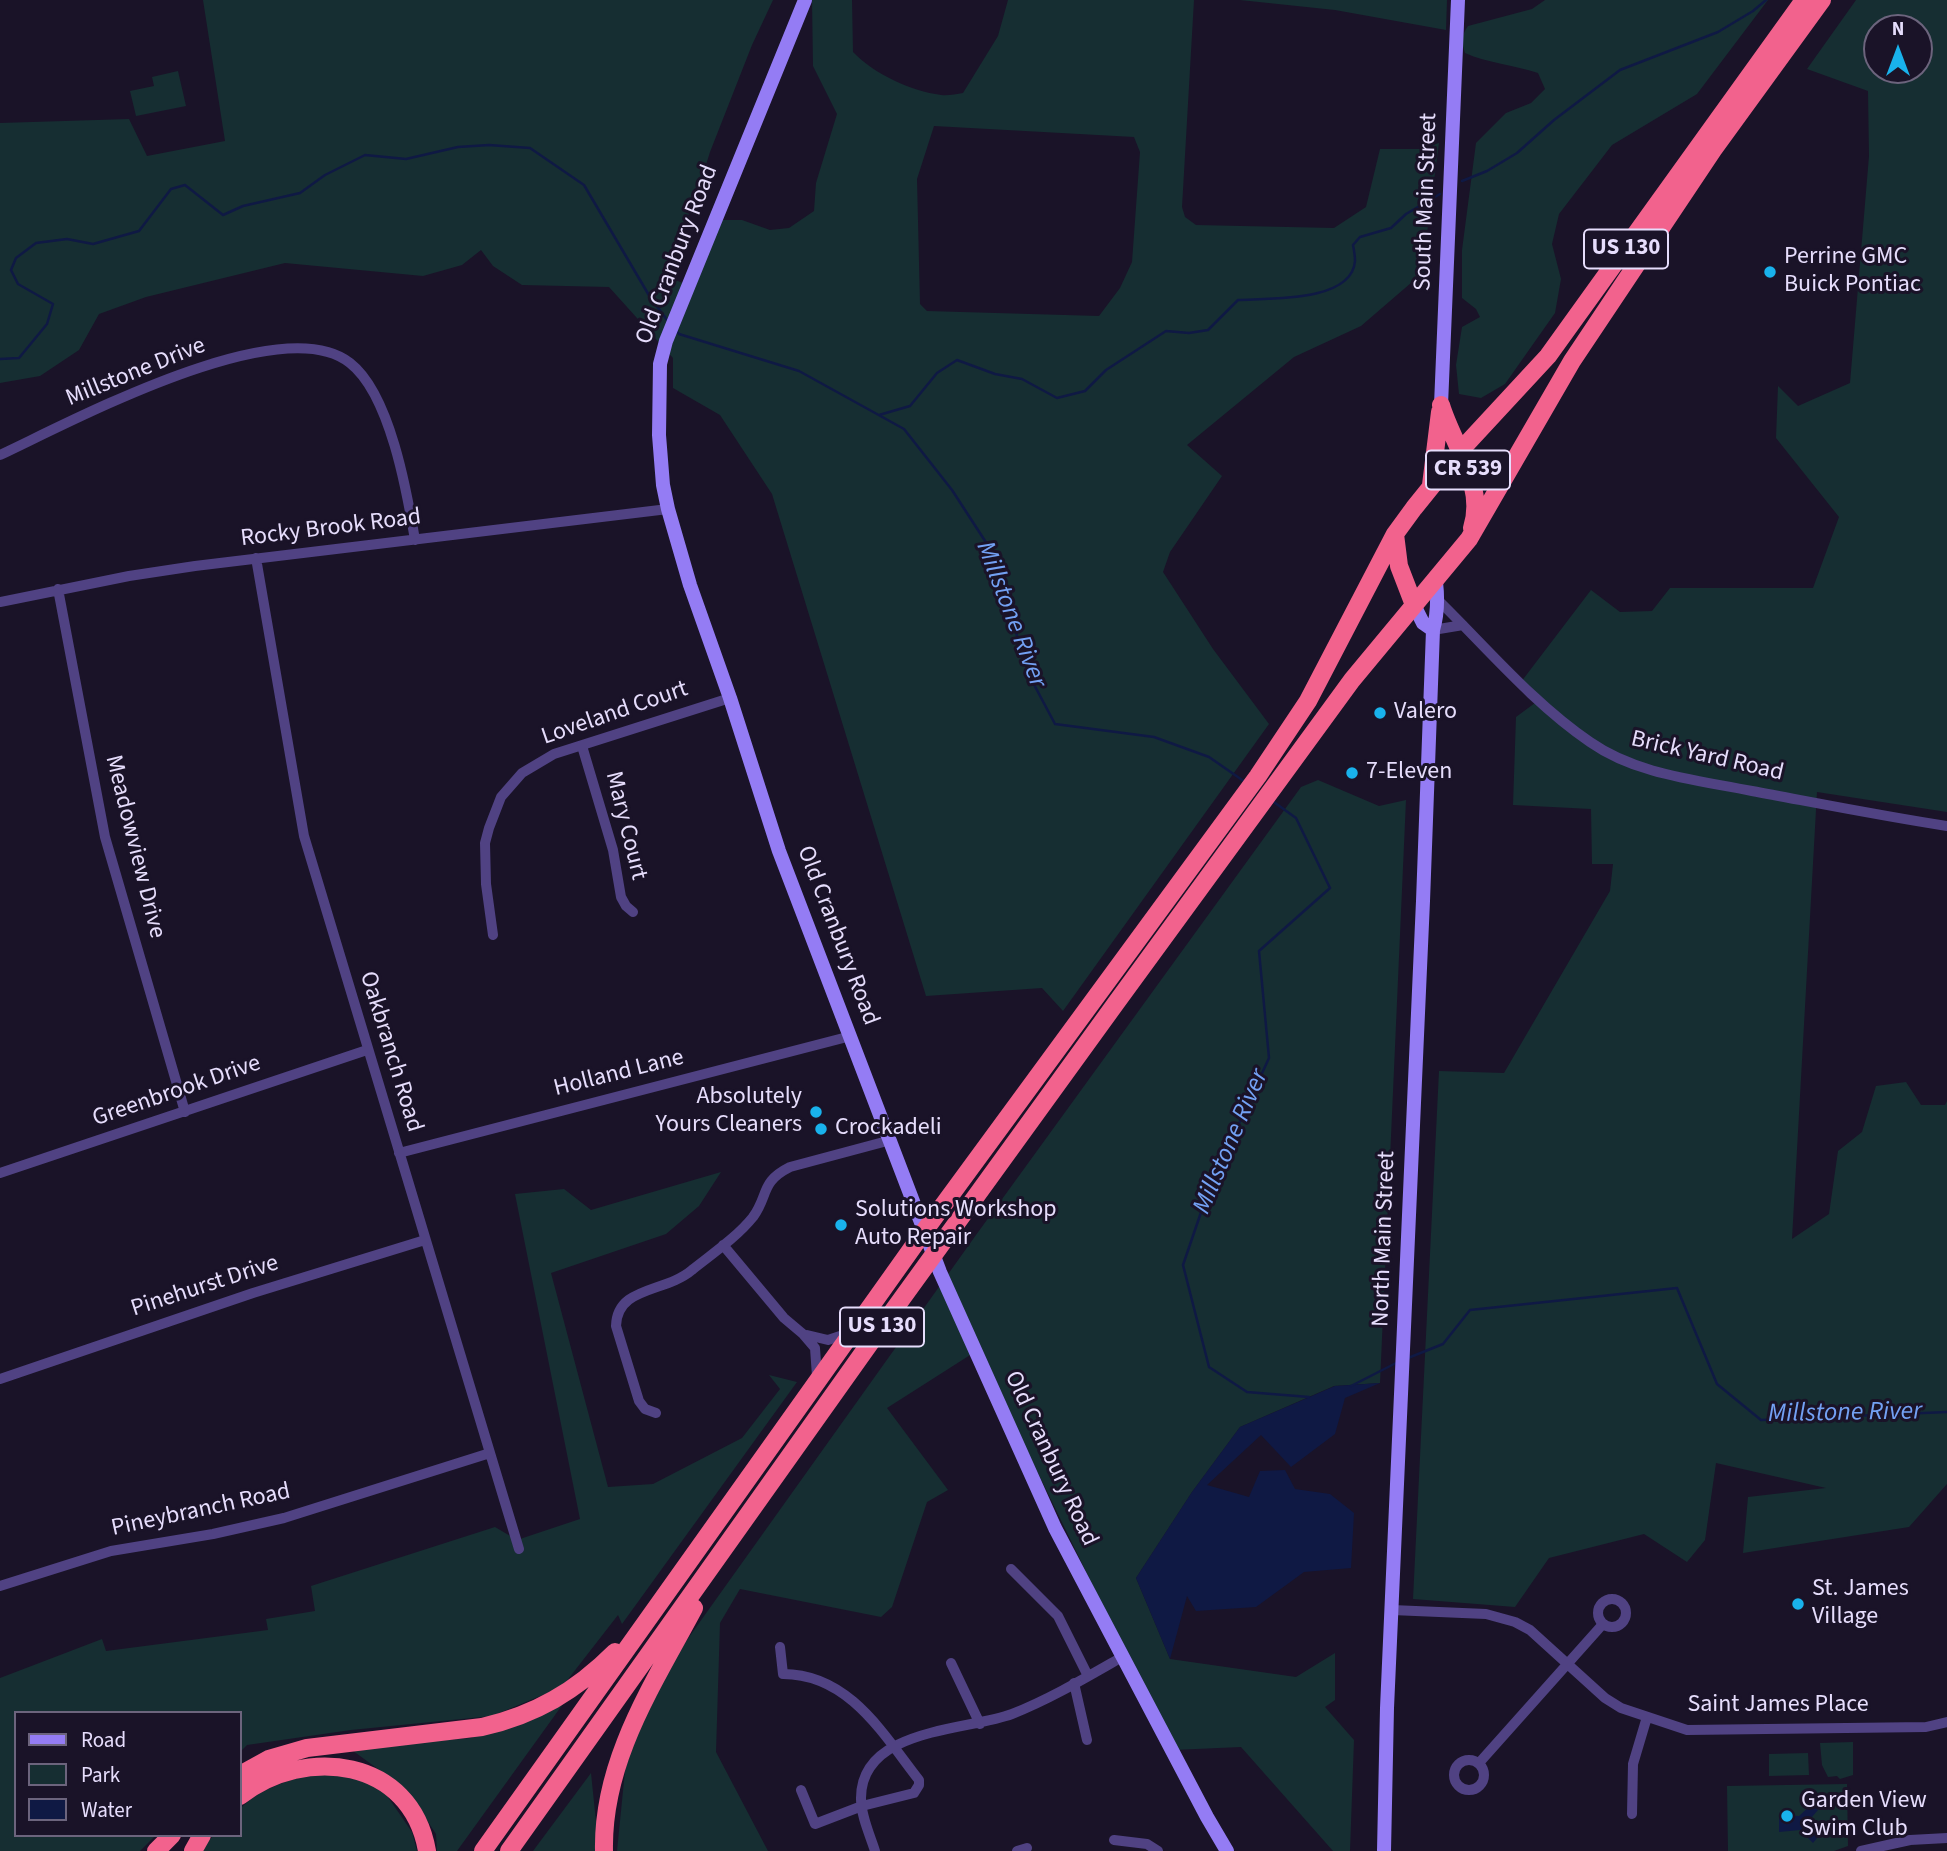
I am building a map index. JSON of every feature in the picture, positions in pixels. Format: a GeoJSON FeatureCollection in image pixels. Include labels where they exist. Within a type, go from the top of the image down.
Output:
{"type":"FeatureCollection","features":[{"type":"Feature","properties":{"kind":"highway","name":"US 130"},"geometry":{"type":"LineString","coordinates":[[483,1851],[925,1230],[1258,776],[1308,701],[1395,534],[1460,451],[1548,356],[1804,0]]}},
{"type":"Feature","properties":{"kind":"highway","name":"US 130"},"geometry":{"type":"LineString","coordinates":[[509,1851],[933,1255],[1352,680],[1469,539],[1572,361],[1713,150],[1822,0]]}},
{"type":"Feature","properties":{"kind":"highway"},"geometry":{"type":"LineString","coordinates":[[1444,414],[1460,429],[1472,429],[1485,424]]}},
{"type":"Feature","properties":{"kind":"highway","name":"CR 539"},"geometry":{"type":"LineString","coordinates":[[1444,414],[1475,494],[1474,522],[1469,539]]}},
{"type":"Feature","properties":{"kind":"highway","name":"CR 539"},"geometry":{"type":"LineString","coordinates":[[1435,481],[1444,414]]}},
{"type":"Feature","properties":{"kind":"highway"},"geometry":{"type":"LineString","coordinates":[[1435,481],[1455,476],[1463,478],[1475,494]]}},
{"type":"Feature","properties":{"kind":"highway"},"geometry":{"type":"LineString","coordinates":[[1395,534],[1399,566],[1414,605]]}},
{"type":"Feature","properties":{"kind":"highway"},"geometry":{"type":"LineString","coordinates":[[1404,581],[1422,586],[1436,582]]}},
{"type":"Feature","properties":{"kind":"highway"},"geometry":{"type":"LineString","coordinates":[[604,1851],[608,1797],[624,1745],[729,1542]]}},
{"type":"Feature","properties":{"kind":"highway"},"geometry":{"type":"LineString","coordinates":[[242,1774],[269,1759],[307,1748],[482,1727],[526,1715],[579,1685],[649,1617]]}},
{"type":"Feature","properties":{"kind":"highway"},"geometry":{"type":"LineString","coordinates":[[242,1795],[260,1783],[291,1770],[325,1766],[354,1769],[383,1783],[404,1801],[420,1827],[427,1851]]}},
{"type":"Feature","properties":{"kind":"highway"},"geometry":{"type":"LineString","coordinates":[[156,1851],[170,1837]]}},
{"type":"Feature","properties":{"kind":"street","name":"Old Cranbury Road"},"geometry":{"type":"LineString","coordinates":[[804,0],[666,341],[660,364],[659,435],[668,509],[690,585],[779,851],[933,1255],[1055,1528],[1227,1851]]}},
{"type":"Feature","properties":{"kind":"street","name":"South Main Street"},"geometry":{"type":"LineString","coordinates":[[1444,414],[1458,0]]}},
{"type":"Feature","properties":{"kind":"street","name":"Millstone Drive"},"geometry":{"type":"LineString","coordinates":[[0,455],[160,380],[188,370],[250,355],[302,348],[327,351],[350,363],[361,373],[381,410],[401,468],[415,540]]}},
{"type":"Feature","properties":{"kind":"street","name":"Rocky Brook Road"},"geometry":{"type":"LineString","coordinates":[[0,602],[129,576],[256,558],[668,509]]}},
{"type":"Feature","properties":{"kind":"street","name":"Oakbranch Road"},"geometry":{"type":"LineString","coordinates":[[256,558],[304,836],[519,1549]]}},
{"type":"Feature","properties":{"kind":"street","name":"North Main Street"},"geometry":{"type":"LineString","coordinates":[[1384,1851],[1433,630],[1438,600],[1436,582]]}},
{"type":"Feature","properties":{"kind":"street","name":"Meadowview Drive"},"geometry":{"type":"LineString","coordinates":[[58,589],[105,837],[185,1112]]}},
{"type":"Feature","properties":{"kind":"street","name":"Brick Yard Road"},"geometry":{"type":"LineString","coordinates":[[1438,600],[1530,693],[1591,743],[1621,760],[1663,774],[1882,816],[1947,825]]}},
{"type":"Feature","properties":{"kind":"street"},"geometry":{"type":"LineString","coordinates":[[1414,605],[1423,623],[1433,630],[1448,625],[1463,625]]}},
{"type":"Feature","properties":{"kind":"street","name":"Loveland Court"},"geometry":{"type":"LineString","coordinates":[[492,935],[486,884],[485,843],[501,797],[522,773],[539,762],[582,746],[730,698]]}},
{"type":"Feature","properties":{"kind":"street","name":"Mary Court"},"geometry":{"type":"LineString","coordinates":[[582,746],[613,850],[621,897],[633,912]]}},
{"type":"Feature","properties":{"kind":"street","name":"Holland Lane"},"geometry":{"type":"LineString","coordinates":[[399,1153],[851,1036]]}},
{"type":"Feature","properties":{"kind":"street","name":"Greenbrook Drive"},"geometry":{"type":"LineString","coordinates":[[0,1173],[367,1050]]}},
{"type":"Feature","properties":{"kind":"street"},"geometry":{"type":"LineString","coordinates":[[656,1413],[645,1409],[639,1401],[616,1326],[619,1310],[630,1298],[680,1279],[723,1245],[753,1216],[766,1188],[780,1172],[891,1140]]}},
{"type":"Feature","properties":{"kind":"street","name":"Pinehurst Drive"},"geometry":{"type":"LineString","coordinates":[[0,1379],[253,1293],[425,1240]]}},
{"type":"Feature","properties":{"kind":"street"},"geometry":{"type":"LineString","coordinates":[[723,1245],[784,1318],[815,1348],[817,1382]]}},
{"type":"Feature","properties":{"kind":"street"},"geometry":{"type":"LineString","coordinates":[[803,1334],[819,1340],[828,1340],[843,1337],[855,1329]]}},
{"type":"Feature","properties":{"kind":"street","name":"Pineybranch Road"},"geometry":{"type":"LineString","coordinates":[[0,1586],[111,1551],[213,1534],[284,1518],[490,1453]]}},
{"type":"Feature","properties":{"kind":"street"},"geometry":{"type":"LineString","coordinates":[[1011,1569],[1058,1616],[1088,1676]]}},
{"type":"Feature","properties":{"kind":"street","name":"Saint James Place"},"geometry":{"type":"LineString","coordinates":[[1392,1610],[1501,1617],[1530,1630],[1605,1698],[1621,1708],[1687,1730],[1926,1727],[1947,1722]]}},
{"type":"Feature","properties":{"kind":"street"},"geometry":{"type":"LineString","coordinates":[[1479,1763],[1603,1624]]}},
{"type":"Feature","properties":{"kind":"street"},"geometry":{"type":"LineString","coordinates":[[780,1647],[783,1674],[817,1678],[844,1692],[919,1780],[918,1790],[914,1793],[862,1806],[815,1824],[801,1790]]}},
{"type":"Feature","properties":{"kind":"street"},"geometry":{"type":"LineString","coordinates":[[875,1851],[862,1806],[862,1786],[880,1756],[893,1747],[935,1731],[980,1724],[1033,1705],[1122,1657]]}},
{"type":"Feature","properties":{"kind":"street"},"geometry":{"type":"LineString","coordinates":[[951,1663],[980,1724]]}},
{"type":"Feature","properties":{"kind":"street"},"geometry":{"type":"LineString","coordinates":[[1074,1683],[1087,1740]]}},
{"type":"Feature","properties":{"kind":"street"},"geometry":{"type":"LineString","coordinates":[[1632,1814],[1633,1764],[1647,1717]]}},
{"type":"Feature","properties":{"kind":"street"},"geometry":{"type":"LineString","coordinates":[[1861,1851],[1910,1840],[1947,1838]]}},
{"type":"Feature","properties":{"kind":"street"},"geometry":{"type":"LineString","coordinates":[[1114,1840],[1147,1844],[1158,1851]]}},
{"type":"Feature","properties":{"kind":"green space"},"geometry":{"type":"Polygon","coordinates":[[[203,0],[773,0],[752,45],[710,152],[696,197],[663,275],[695,288],[716,220],[742,220],[770,230],[789,228],[814,211],[816,183],[837,114],[813,66],[812,0],[852,0],[853,52],[871,67],[894,80],[918,90],[946,95],[963,93],[998,36],[1008,0],[1194,0],[1182,207],[1185,217],[1196,225],[1334,228],[1366,207],[1380,149],[1420,149],[1439,143],[1426,241],[1426,270],[1361,326],[1294,357],[1187,445],[1222,476],[1170,552],[1163,572],[1213,649],[1269,724],[1063,1011],[1042,988],[926,996],[772,494],[720,415],[673,388],[673,358],[609,287],[522,285],[493,266],[481,250],[462,265],[423,276],[285,263],[146,297],[99,314],[79,350],[40,376],[0,383],[0,123],[129,119],[147,156],[225,141],[203,0]],[[934,126],[917,179],[920,304],[927,311],[1099,316],[1120,288],[1132,262],[1140,152],[1134,137],[934,126]]]}},
{"type":"Feature","properties":{"kind":"green space"},"geometry":{"type":"Polygon","coordinates":[[[1240,0],[1447,0],[1446,30],[1335,10],[1240,0]]]}},
{"type":"Feature","properties":{"kind":"green space"},"geometry":{"type":"Polygon","coordinates":[[[1545,0],[1768,0],[1697,94],[1612,145],[1559,214],[1552,244],[1561,279],[1555,313],[1505,384],[1481,398],[1459,394],[1456,365],[1462,327],[1480,317],[1476,309],[1462,298],[1462,250],[1476,143],[1506,113],[1531,103],[1545,89],[1538,73],[1465,53],[1463,36],[1468,26],[1532,9],[1545,0]]]}},
{"type":"Feature","properties":{"kind":"green space"},"geometry":{"type":"Polygon","coordinates":[[[1856,0],[1947,0],[1947,812],[1817,792],[1792,1239],[1829,1214],[1838,1151],[1862,1132],[1876,1086],[1906,1082],[1921,1105],[1945,1105],[1947,1101],[1947,1484],[1909,1527],[1743,1553],[1748,1497],[1826,1488],[1716,1463],[1705,1540],[1687,1562],[1644,1534],[1549,1558],[1515,1607],[1413,1599],[1439,1071],[1504,1073],[1610,891],[1613,864],[1592,864],[1591,809],[1513,805],[1516,717],[1539,700],[1521,682],[1591,590],[1620,612],[1652,611],[1670,588],[1813,588],[1839,517],[1776,438],[1778,386],[1798,406],[1850,383],[1869,156],[1868,91],[1807,69],[1856,0]]]}},
{"type":"Feature","properties":{"kind":"green space"},"geometry":{"type":"Polygon","coordinates":[[[178,71],[186,106],[136,116],[130,91],[154,86],[152,77],[178,71]]]}},
{"type":"Feature","properties":{"kind":"green space"},"geometry":{"type":"Polygon","coordinates":[[[1318,780],[1379,806],[1406,800],[1380,1383],[1334,1386],[1240,1427],[1192,1492],[1136,1578],[1170,1659],[1296,1677],[1335,1653],[1335,1700],[1325,1707],[1354,1740],[1350,1851],[1333,1851],[1241,1747],[1173,1750],[978,1350],[887,1408],[948,1490],[927,1502],[892,1607],[881,1617],[740,1589],[720,1623],[716,1752],[768,1851],[617,1851],[625,1771],[647,1696],[976,1235],[1301,787],[1318,780]]]}},
{"type":"Feature","properties":{"kind":"green space"},"geometry":{"type":"Polygon","coordinates":[[[721,1172],[699,1206],[666,1234],[551,1273],[608,1487],[653,1484],[742,1438],[780,1389],[769,1375],[797,1382],[622,1624],[618,1615],[562,1687],[492,1716],[351,1730],[247,1745],[242,1750],[242,1711],[14,1711],[14,1837],[154,1837],[140,1851],[0,1851],[0,1678],[102,1639],[106,1651],[268,1630],[266,1619],[315,1611],[311,1586],[495,1527],[517,1540],[580,1519],[515,1194],[564,1189],[591,1210],[721,1172]]]}},
{"type":"Feature","properties":{"kind":"green space"},"geometry":{"type":"Polygon","coordinates":[[[563,1704],[457,1851],[437,1851],[436,1834],[407,1790],[349,1748],[471,1738],[563,1704]]]}},
{"type":"Feature","properties":{"kind":"green space"},"geometry":{"type":"Polygon","coordinates":[[[1853,1742],[1853,1775],[1840,1779],[1837,1776],[1828,1777],[1822,1765],[1820,1743],[1853,1742]]]}},
{"type":"Feature","properties":{"kind":"green space"},"geometry":{"type":"Polygon","coordinates":[[[1808,1753],[1809,1775],[1769,1776],[1769,1754],[1808,1753]]]}},
{"type":"Feature","properties":{"kind":"green space"},"geometry":{"type":"Polygon","coordinates":[[[319,1772],[379,1784],[412,1832],[417,1851],[198,1851],[212,1837],[242,1837],[242,1807],[257,1795],[319,1772]]]}},
{"type":"Feature","properties":{"kind":"green space"},"geometry":{"type":"Polygon","coordinates":[[[591,1773],[599,1851],[533,1851],[591,1773]]]}},
{"type":"Feature","properties":{"kind":"green space","name":"Garden View Swim Club"},"geometry":{"type":"Polygon","coordinates":[[[1847,1784],[1848,1846],[1834,1851],[1728,1851],[1727,1786],[1847,1784]]]}},
{"type":"Feature","properties":{"kind":"water"},"geometry":{"type":"Polygon","coordinates":[[[1380,1383],[1345,1398],[1335,1434],[1291,1467],[1261,1435],[1207,1485],[1249,1497],[1260,1471],[1285,1470],[1295,1489],[1330,1494],[1354,1513],[1351,1568],[1304,1572],[1256,1607],[1196,1611],[1187,1596],[1170,1659],[1136,1578],[1192,1492],[1240,1427],[1335,1386],[1380,1383]]]}},
{"type":"Feature","properties":{"kind":"water"},"geometry":{"type":"Polygon","coordinates":[[[1812,1804],[1818,1810],[1812,1817],[1812,1829],[1819,1836],[1813,1843],[1800,1830],[1779,1832],[1779,1815],[1799,1816],[1812,1804]]]}},
{"type":"Feature","properties":{"kind":"waterway"},"geometry":{"type":"LineString","coordinates":[[1462,181],[1487,171],[1517,153],[1554,120],[1620,70],[1718,32],[1766,0]]}},
{"type":"Feature","properties":{"kind":"waterway","name":"Millstone River"},"geometry":{"type":"LineString","coordinates":[[0,359],[19,358],[47,324],[53,304],[18,284],[11,270],[16,258],[36,243],[67,239],[93,244],[139,231],[171,189],[185,185],[223,215],[243,206],[300,193],[325,175],[365,155],[406,159],[458,147],[489,145],[530,148],[584,185],[650,297],[667,320]]}},
{"type":"Feature","properties":{"kind":"waterway"},"geometry":{"type":"LineString","coordinates":[[879,415],[910,406],[937,373],[957,360],[995,374],[1022,379],[1057,398],[1085,391],[1106,370],[1166,331],[1189,333],[1208,330],[1238,300],[1306,296],[1339,285],[1350,275],[1355,261],[1353,245],[1360,237],[1391,228],[1406,214],[1440,194]]}},
{"type":"Feature","properties":{"kind":"waterway","name":"Millstone River"},"geometry":{"type":"LineString","coordinates":[[676,330],[679,334],[799,371],[904,429],[952,490],[989,547],[1030,677],[1055,724],[1154,737],[1209,757],[1245,782]]}},
{"type":"Feature","properties":{"kind":"waterway","name":"Millstone River"},"geometry":{"type":"LineString","coordinates":[[1271,800],[1296,818],[1330,888],[1259,951],[1269,1058],[1209,1189],[1183,1265],[1209,1367],[1247,1392],[1309,1397]]}},
{"type":"Feature","properties":{"kind":"waterway","name":"Millstone River"},"geometry":{"type":"LineString","coordinates":[[1408,1358],[1443,1344],[1470,1310],[1677,1288],[1717,1384],[1761,1420],[1947,1412]]}},
{"type":"Feature","properties":{"kind":"waterway","name":"Millstone River"},"geometry":{"type":"LineString","coordinates":[[1351,1386],[1398,1362]]}},
{"type":"Feature","properties":{"kind":"place","name":"Perrine GMC Buick Pontiac"},"geometry":{"type":"Point","coordinates":[1770,272]}},
{"type":"Feature","properties":{"kind":"place","name":"Valero"},"geometry":{"type":"Point","coordinates":[1380,713]}},
{"type":"Feature","properties":{"kind":"place","name":"7-Eleven"},"geometry":{"type":"Point","coordinates":[1352,773]}},
{"type":"Feature","properties":{"kind":"place","name":"Absolutely Yours Cleaners"},"geometry":{"type":"Point","coordinates":[816,1112]}},
{"type":"Feature","properties":{"kind":"place","name":"Crockadeli"},"geometry":{"type":"Point","coordinates":[821,1129]}},
{"type":"Feature","properties":{"kind":"place","name":"Solutions Workshop Auto Repair"},"geometry":{"type":"Point","coordinates":[841,1225]}},
{"type":"Feature","properties":{"kind":"place","name":"St. James Village"},"geometry":{"type":"Point","coordinates":[1798,1604]}},
{"type":"Feature","properties":{"kind":"place","name":"Garden View Swim Club"},"geometry":{"type":"Point","coordinates":[1787,1816]}}]}
